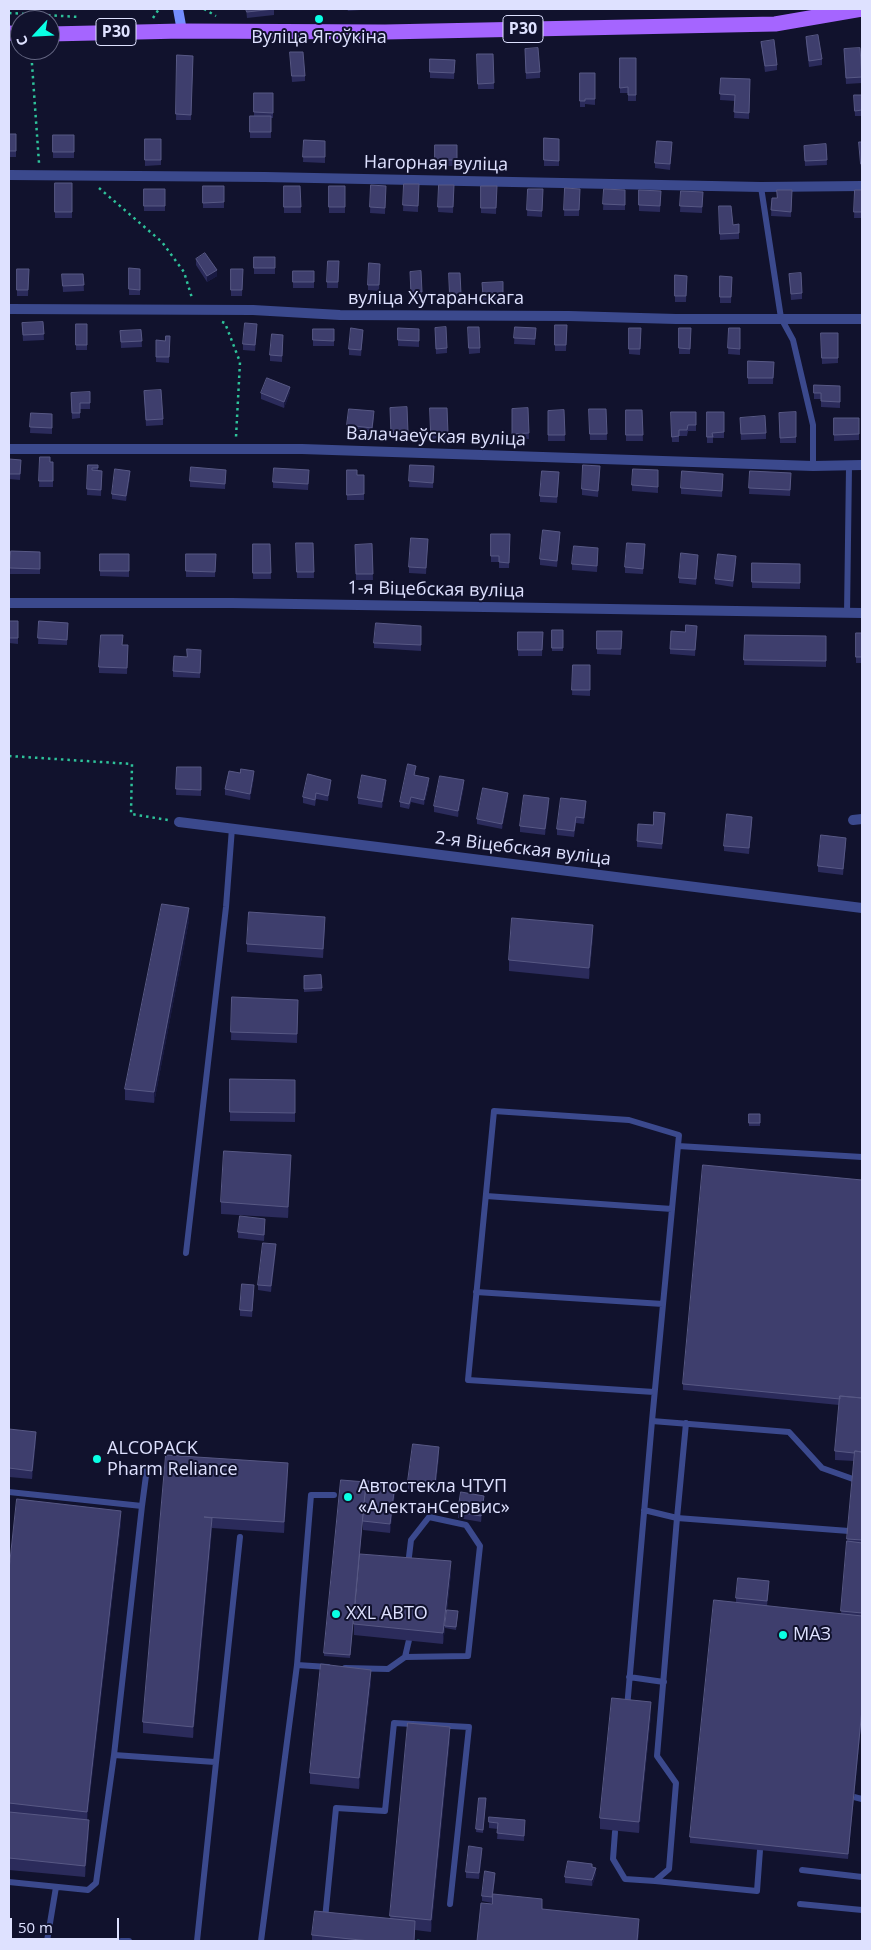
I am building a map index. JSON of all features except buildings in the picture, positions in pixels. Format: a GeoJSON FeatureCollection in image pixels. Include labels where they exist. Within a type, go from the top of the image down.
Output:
{"type":"FeatureCollection","features":[{"type":"Feature","properties":{"kind":"main road","name":"Р30"},"geometry":{"type":"LineString","coordinates":[[60,34],[182,31],[384,32],[775,24],[862,9]]}},
{"type":"Feature","properties":{"kind":"street"},"geometry":{"type":"LineString","coordinates":[[178,9],[182,31]]}},
{"type":"Feature","properties":{"kind":"street","name":"Нагорная вуліца"},"geometry":{"type":"LineString","coordinates":[[9,175],[265,176],[761,187],[862,186]]}},
{"type":"Feature","properties":{"kind":"street","name":"вуліца Хутаранскага"},"geometry":{"type":"LineString","coordinates":[[9,309],[253,310],[349,315],[568,316],[676,319],[862,319]]}},
{"type":"Feature","properties":{"kind":"street","name":"Валачаеўская вуліца"},"geometry":{"type":"LineString","coordinates":[[9,449],[302,449],[813,466],[862,465]]}},
{"type":"Feature","properties":{"kind":"street","name":"1-я Віцебская вуліца"},"geometry":{"type":"LineString","coordinates":[[9,603],[232,603],[862,613]]}},
{"type":"Feature","properties":{"kind":"street","name":"2-я Віцебская вуліца"},"geometry":{"type":"LineString","coordinates":[[180,822],[862,908]]}},
{"type":"Feature","properties":{"kind":"lane"},"geometry":{"type":"LineString","coordinates":[[761,187],[780,318],[792,340],[812,425],[813,466]]}},
{"type":"Feature","properties":{"kind":"lane"},"geometry":{"type":"LineString","coordinates":[[847,614],[849,466]]}},
{"type":"Feature","properties":{"kind":"lane"},"geometry":{"type":"LineString","coordinates":[[186,1253],[226,907],[232,828]]}},
{"type":"Feature","properties":{"kind":"lane"},"geometry":{"type":"LineString","coordinates":[[626,1711],[678,1135],[629,1120],[494,1111],[468,1380],[654,1392]]}},
{"type":"Feature","properties":{"kind":"lane"},"geometry":{"type":"LineString","coordinates":[[678,1146],[862,1157]]}},
{"type":"Feature","properties":{"kind":"lane"},"geometry":{"type":"LineString","coordinates":[[486,1196],[672,1209]]}},
{"type":"Feature","properties":{"kind":"lane"},"geometry":{"type":"LineString","coordinates":[[476,1292],[663,1304]]}},
{"type":"Feature","properties":{"kind":"lane"},"geometry":{"type":"LineString","coordinates":[[652,1421],[789,1432],[822,1468],[853,1478]]}},
{"type":"Feature","properties":{"kind":"lane"},"geometry":{"type":"LineString","coordinates":[[655,1882],[669,1870],[676,1783],[657,1756],[686,1424]]}},
{"type":"Feature","properties":{"kind":"lane"},"geometry":{"type":"LineString","coordinates":[[9,1882],[88,1890],[96,1883],[114,1755],[147,1468]]}},
{"type":"Feature","properties":{"kind":"lane"},"geometry":{"type":"LineString","coordinates":[[9,1492],[142,1506]]}},
{"type":"Feature","properties":{"kind":"lane"},"geometry":{"type":"LineString","coordinates":[[261,1941],[296,1665],[312,1495],[334,1495]]}},
{"type":"Feature","properties":{"kind":"lane"},"geometry":{"type":"LineString","coordinates":[[644,1510],[677,1518],[848,1530]]}},
{"type":"Feature","properties":{"kind":"lane"},"geometry":{"type":"LineString","coordinates":[[341,1667],[388,1669],[405,1657],[468,1656],[480,1546],[466,1526],[429,1517],[411,1540],[407,1570]]}},
{"type":"Feature","properties":{"kind":"lane"},"geometry":{"type":"LineString","coordinates":[[198,1941],[215,1762],[240,1537]]}},
{"type":"Feature","properties":{"kind":"lane"},"geometry":{"type":"LineString","coordinates":[[405,1657],[409,1640]]}},
{"type":"Feature","properties":{"kind":"lane"},"geometry":{"type":"LineString","coordinates":[[296,1665],[332,1667]]}},
{"type":"Feature","properties":{"kind":"lane"},"geometry":{"type":"LineString","coordinates":[[629,1677],[664,1682]]}},
{"type":"Feature","properties":{"kind":"lane"},"geometry":{"type":"LineString","coordinates":[[325,1927],[336,1808],[385,1810],[394,1723],[469,1727],[450,1904]]}},
{"type":"Feature","properties":{"kind":"lane"},"geometry":{"type":"LineString","coordinates":[[114,1755],[215,1762]]}},
{"type":"Feature","properties":{"kind":"lane"},"geometry":{"type":"LineString","coordinates":[[854,1797],[862,1798]]}},
{"type":"Feature","properties":{"kind":"lane"},"geometry":{"type":"LineString","coordinates":[[615,1832],[613,1859],[625,1879],[757,1891],[760,1850]]}},
{"type":"Feature","properties":{"kind":"lane"},"geometry":{"type":"LineString","coordinates":[[802,1870],[862,1877]]}},
{"type":"Feature","properties":{"kind":"lane"},"geometry":{"type":"LineString","coordinates":[[47,1941],[56,1887]]}},
{"type":"Feature","properties":{"kind":"lane"},"geometry":{"type":"LineString","coordinates":[[800,1904],[862,1910]]}},
{"type":"Feature","properties":{"kind":"lane"},"geometry":{"type":"LineString","coordinates":[[120,1941],[129,1941]]}},
{"type":"Feature","properties":{"kind":"path"},"geometry":{"type":"LineString","coordinates":[[32,60],[39,168]]}},
{"type":"Feature","properties":{"kind":"path"},"geometry":{"type":"LineString","coordinates":[[97,186],[162,242],[184,272],[196,311]]}},
{"type":"Feature","properties":{"kind":"path"},"geometry":{"type":"LineString","coordinates":[[218,320],[225,323],[240,362],[236,448]]}},
{"type":"Feature","properties":{"kind":"path"},"geometry":{"type":"LineString","coordinates":[[9,756],[132,764],[131,814],[180,822]]}},
{"type":"Feature","properties":{"kind":"place","name":"Вуліца Ягоўкіна"},"geometry":{"type":"Point","coordinates":[319,19]}},
{"type":"Feature","properties":{"kind":"place","name":"ALCOPACK Pharm Reliance"},"geometry":{"type":"Point","coordinates":[97,1459]}},
{"type":"Feature","properties":{"kind":"place","name":"Автостекла ЧТУП «АлектанСервис»"},"geometry":{"type":"Point","coordinates":[348,1497]}},
{"type":"Feature","properties":{"kind":"place","name":"XXL АВТО"},"geometry":{"type":"Point","coordinates":[336,1614]}},
{"type":"Feature","properties":{"kind":"place","name":"МАЗ"},"geometry":{"type":"Point","coordinates":[783,1635]}}]}
